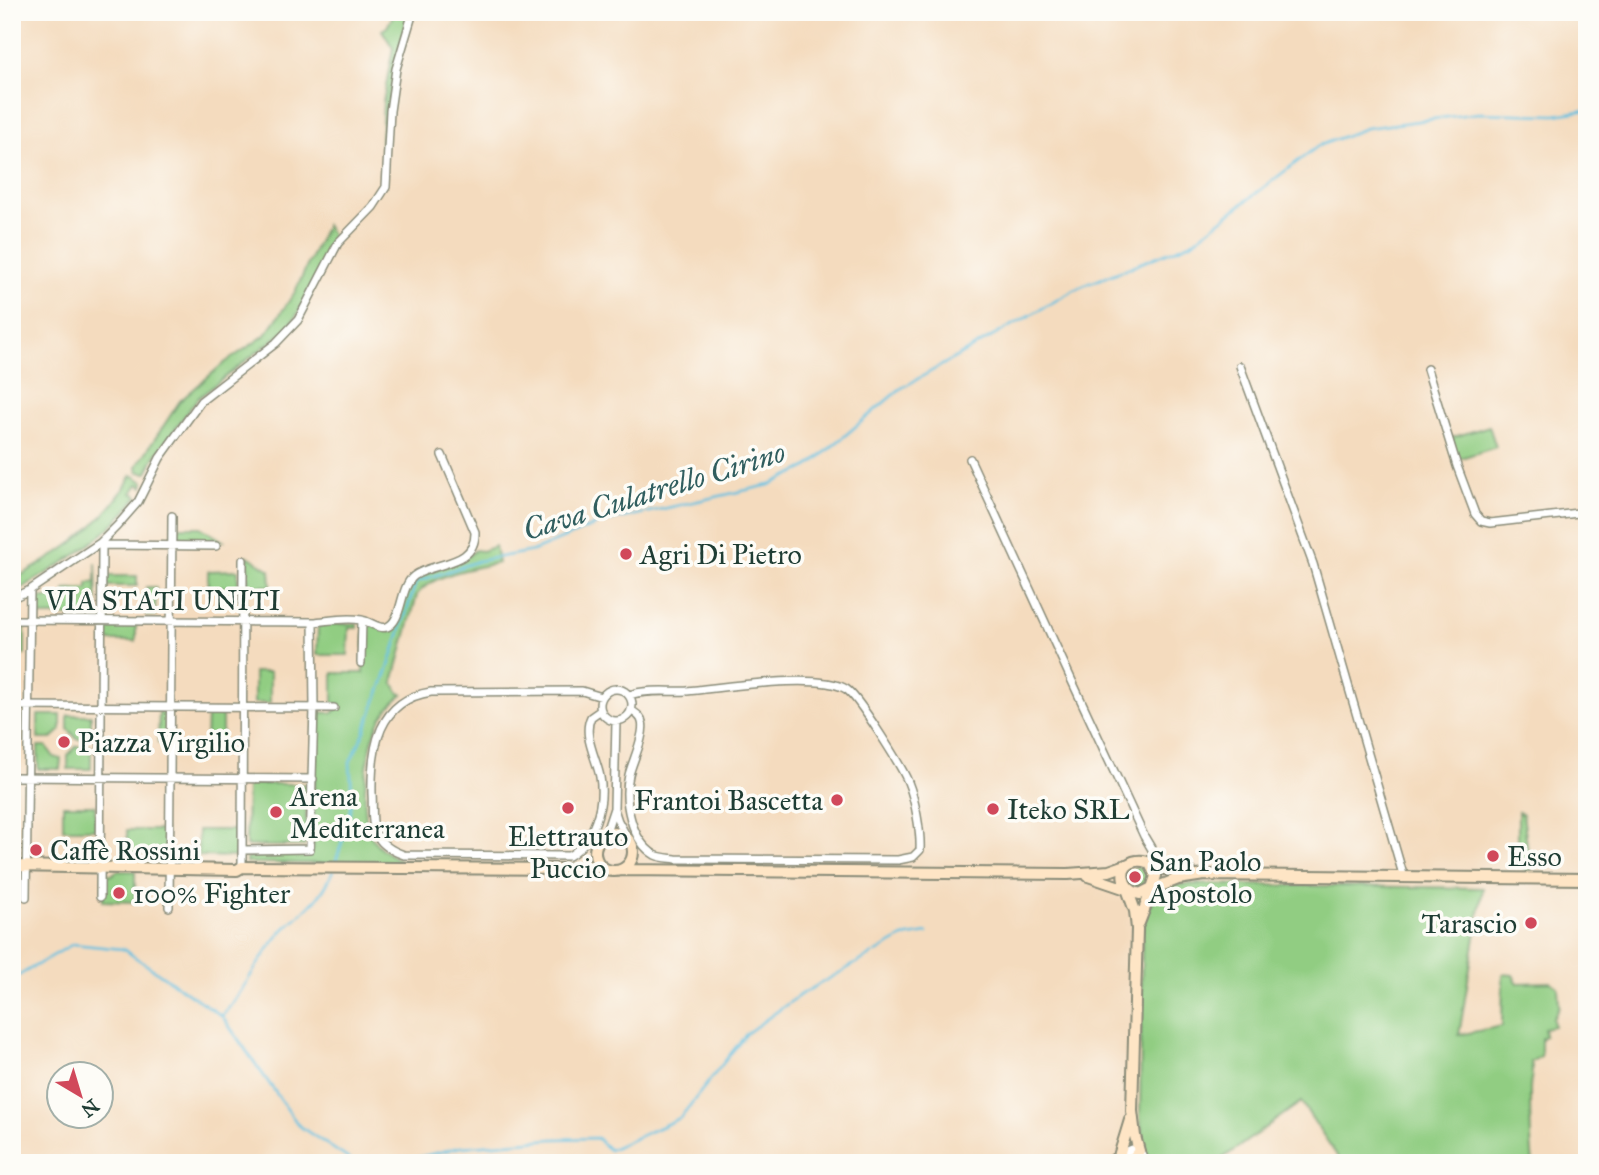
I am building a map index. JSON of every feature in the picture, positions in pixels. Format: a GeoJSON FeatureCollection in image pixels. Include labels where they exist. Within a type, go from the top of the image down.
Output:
{"type":"FeatureCollection","features":[{"type":"Feature","properties":{"kind":"main road"},"geometry":{"type":"LineString","coordinates":[[561,868],[583,859],[601,839],[615,833],[631,846],[643,863],[662,870]]}},
{"type":"Feature","properties":{"kind":"main road"},"geometry":{"type":"LineString","coordinates":[[601,839],[595,855],[603,868]]}},
{"type":"Feature","properties":{"kind":"main road"},"geometry":{"type":"LineString","coordinates":[[620,870],[629,862],[631,846]]}},
{"type":"Feature","properties":{"kind":"main road"},"geometry":{"type":"LineString","coordinates":[[12,860],[27,863],[170,865],[237,870],[242,867],[574,869],[587,866],[620,870],[1068,874],[1109,871],[1144,861],[1204,875],[1587,879]]}},
{"type":"Feature","properties":{"kind":"main road"},"geometry":{"type":"LineString","coordinates":[[12,866],[27,863]]}},
{"type":"Feature","properties":{"kind":"main road"},"geometry":{"type":"LineString","coordinates":[[1117,1161],[1134,1157],[1139,1151],[1132,1111],[1137,929],[1135,911],[1123,874],[1132,863]]}},
{"type":"Feature","properties":{"kind":"main road"},"geometry":{"type":"LineString","coordinates":[[1137,929],[1152,888],[1154,865]]}},
{"type":"Feature","properties":{"kind":"main road"},"geometry":{"type":"LineString","coordinates":[[1068,874],[1096,877],[1140,894],[1178,879],[1204,875]]}},
{"type":"Feature","properties":{"kind":"main road"},"geometry":{"type":"LineString","coordinates":[[1117,1161],[1124,1145],[1132,1111]]}},
{"type":"Feature","properties":{"kind":"street"},"geometry":{"type":"LineString","coordinates":[[12,598],[30,590],[101,544],[138,502],[160,458],[201,401],[290,331],[305,308],[338,243],[382,195],[388,179],[388,126],[396,69],[413,12]]}},
{"type":"Feature","properties":{"kind":"street"},"geometry":{"type":"LineString","coordinates":[[1240,366],[1313,564],[1404,878]]}},
{"type":"Feature","properties":{"kind":"street"},"geometry":{"type":"LineString","coordinates":[[1427,369],[1457,466],[1475,514],[1481,522],[1587,512]]}},
{"type":"Feature","properties":{"kind":"street","name":"VIA STATI UNITI"},"geometry":{"type":"LineString","coordinates":[[12,620],[362,620],[383,628],[388,627],[396,619],[404,590],[411,578],[459,559],[474,544],[475,532],[442,455]]}},
{"type":"Feature","properties":{"kind":"street"},"geometry":{"type":"LineString","coordinates":[[970,459],[1016,553],[1043,621],[1144,836],[1154,865]]}},
{"type":"Feature","properties":{"kind":"street"},"geometry":{"type":"LineString","coordinates":[[169,907],[172,516]]}},
{"type":"Feature","properties":{"kind":"street"},"geometry":{"type":"LineString","coordinates":[[101,544],[216,546]]}},
{"type":"Feature","properties":{"kind":"street"},"geometry":{"type":"LineString","coordinates":[[100,898],[101,544]]}},
{"type":"Feature","properties":{"kind":"street"},"geometry":{"type":"LineString","coordinates":[[242,867],[243,560]]}},
{"type":"Feature","properties":{"kind":"street"},"geometry":{"type":"LineString","coordinates":[[26,897],[30,590]]}},
{"type":"Feature","properties":{"kind":"street"},"geometry":{"type":"LineString","coordinates":[[361,663],[362,620]]}},
{"type":"Feature","properties":{"kind":"street"},"geometry":{"type":"LineString","coordinates":[[242,850],[310,849],[314,708],[313,622]]}},
{"type":"Feature","properties":{"kind":"street"},"geometry":{"type":"LineString","coordinates":[[616,722],[604,716],[601,710],[602,697],[615,689],[629,695],[788,682],[844,687],[861,706],[908,783],[919,829],[920,850],[913,857],[898,860],[676,859],[656,855],[637,833],[629,810],[628,777],[643,726],[639,716],[631,710]]}},
{"type":"Feature","properties":{"kind":"street"},"geometry":{"type":"LineString","coordinates":[[601,710],[590,717],[588,730],[600,775],[600,802],[596,820],[585,843],[569,856],[404,855],[385,846],[374,831],[373,756],[384,723],[401,701],[413,695],[431,692],[582,691],[602,697]]}},
{"type":"Feature","properties":{"kind":"street"},"geometry":{"type":"LineString","coordinates":[[616,722],[625,718],[631,710],[629,695]]}},
{"type":"Feature","properties":{"kind":"street"},"geometry":{"type":"LineString","coordinates":[[12,706],[334,708]]}},
{"type":"Feature","properties":{"kind":"street"},"geometry":{"type":"LineString","coordinates":[[616,722],[614,808],[631,846]]}},
{"type":"Feature","properties":{"kind":"street"},"geometry":{"type":"LineString","coordinates":[[12,777],[313,779]]}},
{"type":"Feature","properties":{"kind":"street"},"geometry":{"type":"LineString","coordinates":[[601,839],[614,808]]}},
{"type":"Feature","properties":{"kind":"street"},"geometry":{"type":"LineString","coordinates":[[1132,863],[1144,849],[1144,836]]}},
{"type":"Feature","properties":{"kind":"street"},"geometry":{"type":"LineString","coordinates":[[1139,1151],[1145,1163]]}},
{"type":"Feature","properties":{"kind":"green space"},"geometry":{"type":"Polygon","coordinates":[[[395,12],[409,12],[392,79],[384,149],[381,149],[383,102],[393,48],[382,30],[387,27],[395,12]]]}},
{"type":"Feature","properties":{"kind":"green space"},"geometry":{"type":"Polygon","coordinates":[[[326,225],[332,235],[333,244],[287,329],[197,399],[154,458],[147,473],[138,472],[137,466],[180,401],[223,364],[264,336],[272,326],[295,292],[326,225]]]}},
{"type":"Feature","properties":{"kind":"green space"},"geometry":{"type":"Polygon","coordinates":[[[1489,426],[1496,447],[1458,459],[1451,438],[1489,426]]]}},
{"type":"Feature","properties":{"kind":"green space"},"geometry":{"type":"Polygon","coordinates":[[[132,475],[144,482],[143,487],[138,484],[132,493],[138,496],[111,527],[80,551],[12,594],[12,580],[48,560],[95,523],[109,509],[132,475]]]}},
{"type":"Feature","properties":{"kind":"green space"},"geometry":{"type":"Polygon","coordinates":[[[178,527],[200,527],[223,541],[176,541],[178,527]]]}},
{"type":"Feature","properties":{"kind":"green space"},"geometry":{"type":"Polygon","coordinates":[[[495,546],[498,563],[443,577],[432,582],[417,595],[393,682],[399,693],[403,694],[384,714],[373,739],[366,774],[367,824],[374,840],[400,860],[399,864],[246,863],[246,859],[273,852],[313,851],[316,712],[333,713],[340,704],[333,703],[333,673],[363,673],[365,623],[390,629],[404,593],[418,577],[425,572],[460,561],[475,550],[482,551],[495,546]]]}},
{"type":"Feature","properties":{"kind":"green space"},"geometry":{"type":"Polygon","coordinates":[[[248,556],[270,570],[271,586],[248,586],[248,556]]]}},
{"type":"Feature","properties":{"kind":"green space"},"geometry":{"type":"Polygon","coordinates":[[[96,563],[97,616],[35,616],[35,598],[65,598],[65,590],[88,589],[88,583],[96,582],[96,563]]]}},
{"type":"Feature","properties":{"kind":"green space"},"geometry":{"type":"Polygon","coordinates":[[[238,570],[238,587],[208,587],[208,571],[238,570]]]}},
{"type":"Feature","properties":{"kind":"green space"},"geometry":{"type":"Polygon","coordinates":[[[105,576],[137,576],[137,586],[105,586],[105,576]]]}},
{"type":"Feature","properties":{"kind":"green space"},"geometry":{"type":"Polygon","coordinates":[[[146,587],[156,587],[155,616],[146,616],[146,587]]]}},
{"type":"Feature","properties":{"kind":"green space"},"geometry":{"type":"Polygon","coordinates":[[[357,623],[357,628],[349,628],[348,655],[317,655],[318,625],[357,623]]]}},
{"type":"Feature","properties":{"kind":"green space"},"geometry":{"type":"Polygon","coordinates":[[[105,624],[136,625],[136,641],[105,641],[105,624]]]}},
{"type":"Feature","properties":{"kind":"green space"},"geometry":{"type":"Polygon","coordinates":[[[12,625],[25,625],[25,655],[12,655],[12,625]]]}},
{"type":"Feature","properties":{"kind":"green space"},"geometry":{"type":"Polygon","coordinates":[[[254,672],[270,672],[270,703],[254,703],[254,672]]]}},
{"type":"Feature","properties":{"kind":"green space"},"geometry":{"type":"Polygon","coordinates":[[[159,712],[166,712],[166,743],[158,743],[159,712]]]}},
{"type":"Feature","properties":{"kind":"green space"},"geometry":{"type":"Polygon","coordinates":[[[207,714],[222,714],[222,743],[206,743],[207,714]]]}},
{"type":"Feature","properties":{"kind":"green space"},"geometry":{"type":"Polygon","coordinates":[[[38,715],[61,715],[61,730],[51,739],[38,739],[38,715]]]}},
{"type":"Feature","properties":{"kind":"green space"},"geometry":{"type":"Polygon","coordinates":[[[68,715],[91,715],[91,733],[88,733],[88,739],[77,739],[68,729],[68,715]]]}},
{"type":"Feature","properties":{"kind":"green space"},"geometry":{"type":"Polygon","coordinates":[[[38,746],[46,746],[54,757],[61,759],[60,769],[38,769],[38,746]]]}},
{"type":"Feature","properties":{"kind":"green space"},"geometry":{"type":"Polygon","coordinates":[[[77,746],[91,746],[91,769],[68,769],[68,755],[77,746]]]}},
{"type":"Feature","properties":{"kind":"green space","name":"Arena Mediterranea"},"geometry":{"type":"Polygon","coordinates":[[[247,784],[304,784],[307,789],[305,846],[246,846],[247,784]]]}},
{"type":"Feature","properties":{"kind":"green space"},"geometry":{"type":"Polygon","coordinates":[[[63,805],[95,805],[95,829],[63,829],[63,805]]]}},
{"type":"Feature","properties":{"kind":"green space"},"geometry":{"type":"Polygon","coordinates":[[[1518,812],[1523,814],[1531,875],[1528,875],[1518,860],[1518,812]]]}},
{"type":"Feature","properties":{"kind":"green space"},"geometry":{"type":"Polygon","coordinates":[[[127,830],[165,830],[165,854],[127,854],[127,830]]]}},
{"type":"Feature","properties":{"kind":"green space"},"geometry":{"type":"Polygon","coordinates":[[[198,830],[236,830],[236,857],[198,856],[198,830]]]}},
{"type":"Feature","properties":{"kind":"green space"},"geometry":{"type":"Polygon","coordinates":[[[1135,867],[1143,867],[1149,877],[1143,887],[1135,887],[1129,881],[1129,873],[1135,867]]]}},
{"type":"Feature","properties":{"kind":"green space","name":"100% Fighter"},"geometry":{"type":"Polygon","coordinates":[[[104,871],[111,875],[117,871],[135,871],[135,902],[103,901],[104,871]]]}},
{"type":"Feature","properties":{"kind":"green space"},"geometry":{"type":"Polygon","coordinates":[[[1182,884],[1483,888],[1459,1035],[1502,1026],[1503,974],[1513,975],[1517,983],[1551,982],[1558,987],[1559,1006],[1553,1019],[1554,1026],[1544,1028],[1541,1056],[1531,1062],[1533,1163],[1342,1163],[1301,1102],[1216,1163],[1151,1163],[1145,1148],[1140,1119],[1142,930],[1153,899],[1164,890],[1182,884]]]}},
{"type":"Feature","properties":{"kind":"waterway","name":"Cava Culatrello Cirino"},"geometry":{"type":"LineString","coordinates":[[335,864],[348,823],[352,795],[350,762],[388,669],[416,582],[478,561],[533,551],[600,523],[769,485],[809,466],[900,389],[1078,288],[1191,243],[1318,146],[1366,128],[1478,113],[1555,115],[1587,110]]}},
{"type":"Feature","properties":{"kind":"waterway","name":"Cava Culatrello Cirino"},"geometry":{"type":"LineString","coordinates":[[222,1016],[278,936],[316,900],[333,870]]}},
{"type":"Feature","properties":{"kind":"waterway"},"geometry":{"type":"LineString","coordinates":[[396,1163],[460,1147],[552,1139],[597,1138],[609,1150],[680,1118],[747,1033],[800,995],[903,937],[927,933]]}},
{"type":"Feature","properties":{"kind":"waterway"},"geometry":{"type":"LineString","coordinates":[[12,984],[18,976],[73,944],[123,949],[222,1016],[299,1126],[355,1163]]}},
{"type":"Feature","properties":{"kind":"place","name":"Agri Di Pietro"},"geometry":{"type":"Point","coordinates":[626,554]}},
{"type":"Feature","properties":{"kind":"place","name":"Piazza Virgilio"},"geometry":{"type":"Point","coordinates":[64,742]}},
{"type":"Feature","properties":{"kind":"place","name":"Frantoi Bascetta"},"geometry":{"type":"Point","coordinates":[837,800]}},
{"type":"Feature","properties":{"kind":"place","name":"Elettrauto Puccio"},"geometry":{"type":"Point","coordinates":[568,808]}},
{"type":"Feature","properties":{"kind":"place","name":"Iteko SRL"},"geometry":{"type":"Point","coordinates":[993,809]}},
{"type":"Feature","properties":{"kind":"place","name":"Arena Mediterranea"},"geometry":{"type":"Point","coordinates":[276,812]}},
{"type":"Feature","properties":{"kind":"place","name":"Caffè Rossini"},"geometry":{"type":"Point","coordinates":[36,850]}},
{"type":"Feature","properties":{"kind":"place","name":"Esso"},"geometry":{"type":"Point","coordinates":[1493,856]}},
{"type":"Feature","properties":{"kind":"place","name":"San Paolo Apostolo"},"geometry":{"type":"Point","coordinates":[1135,877]}},
{"type":"Feature","properties":{"kind":"place","name":"100% Fighter"},"geometry":{"type":"Point","coordinates":[119,893]}},
{"type":"Feature","properties":{"kind":"place","name":"Tarascio"},"geometry":{"type":"Point","coordinates":[1531,923]}}]}
